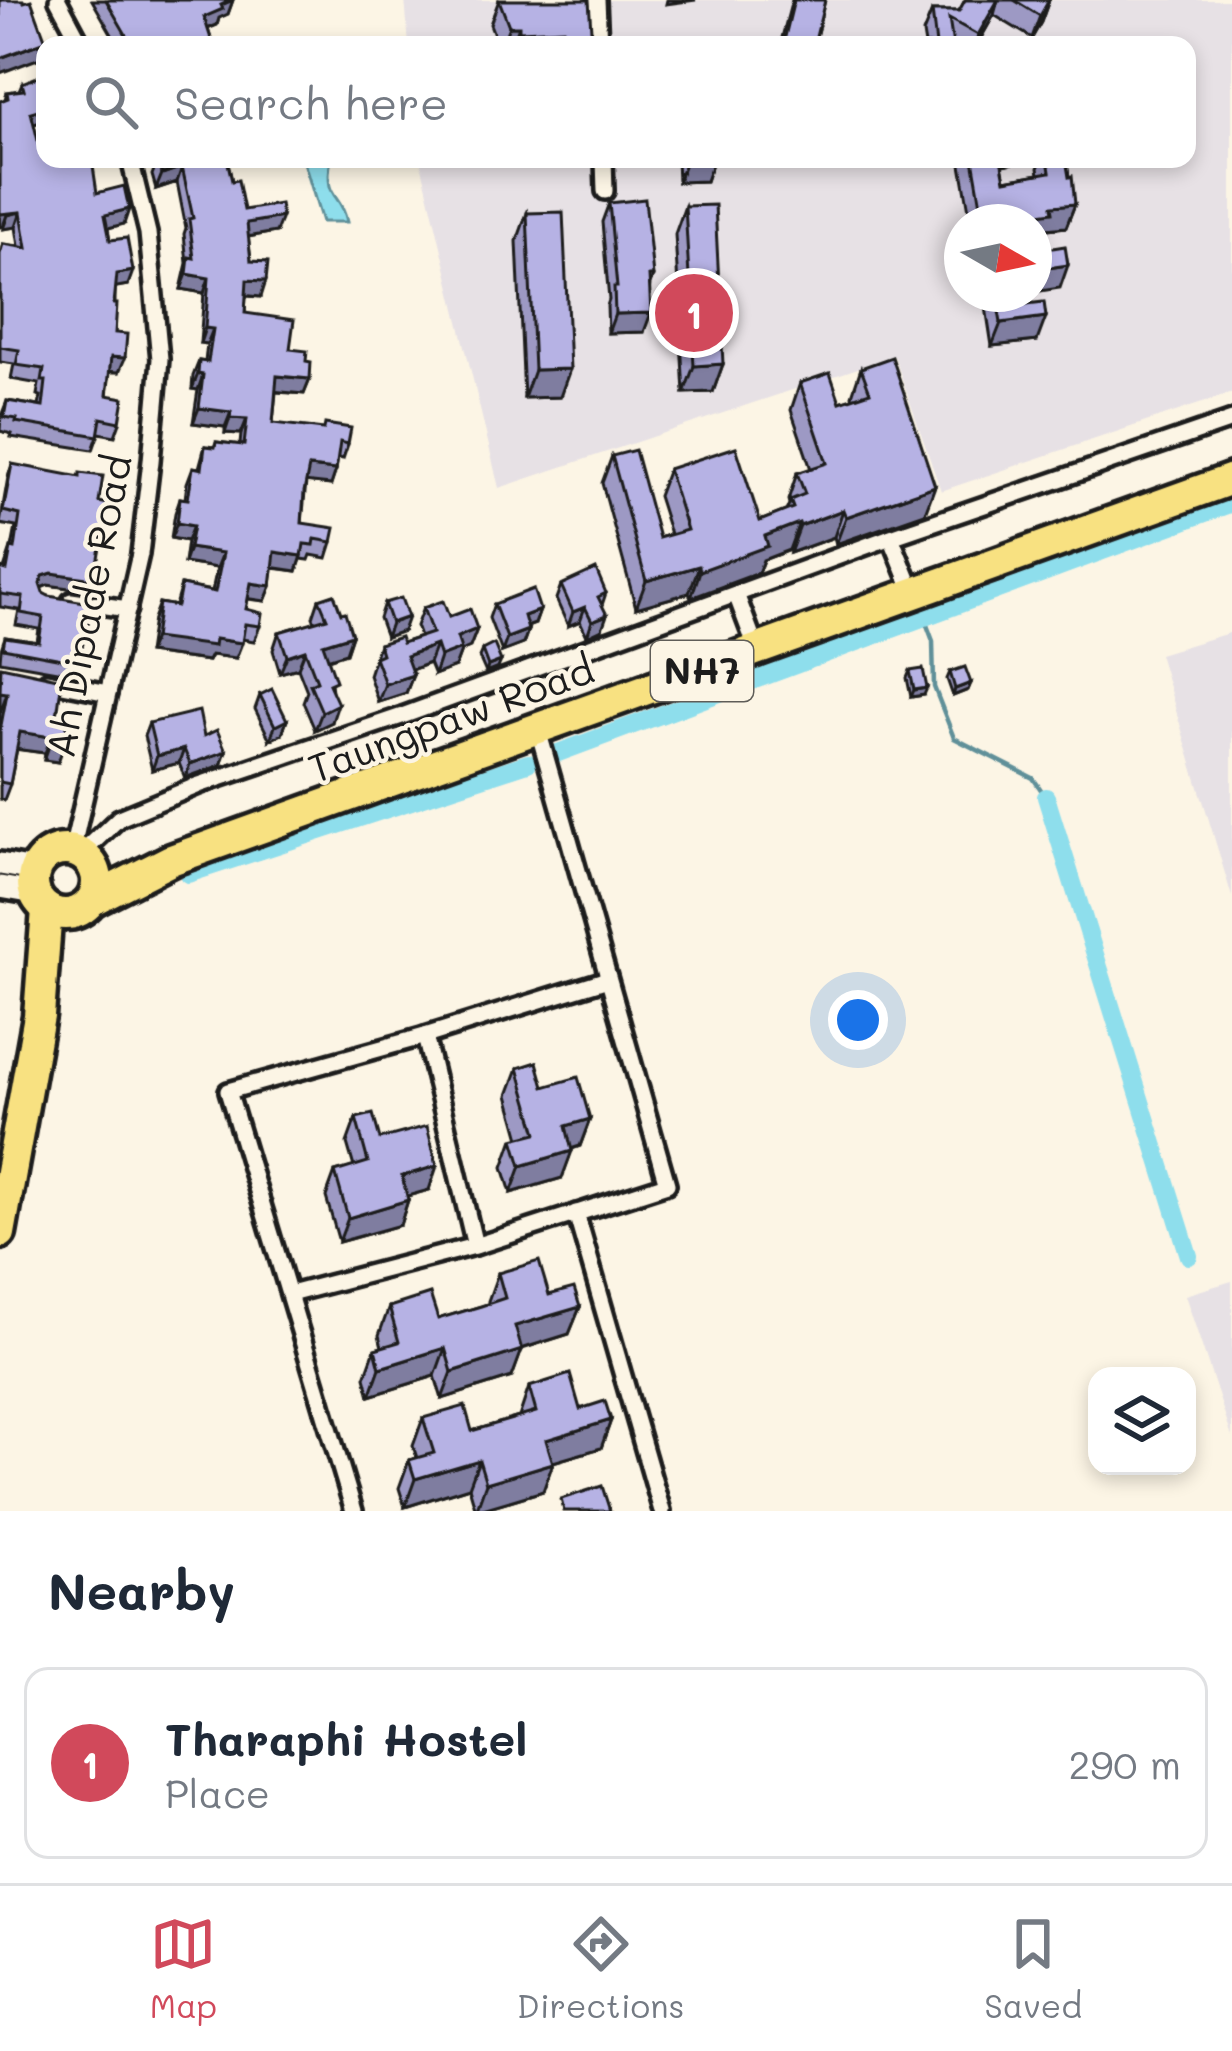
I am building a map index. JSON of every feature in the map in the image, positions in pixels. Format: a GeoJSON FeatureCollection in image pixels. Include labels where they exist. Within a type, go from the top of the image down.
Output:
{"type":"FeatureCollection","features":[{"type":"Feature","properties":{"kind":"highway","name":"Taungpaw Road"},"geometry":{"type":"LineString","coordinates":[[57,897],[538,730],[1232,479]]}},
{"type":"Feature","properties":{"kind":"highway"},"geometry":{"type":"LineString","coordinates":[[0,1233],[57,897],[46,856],[63,850],[81,855],[97,880],[57,897]]}},
{"type":"Feature","properties":{"kind":"highway","name":"Taungpaw Road"},"geometry":{"type":"LineString","coordinates":[[81,855],[171,860]]}},
{"type":"Feature","properties":{"kind":"main road"},"geometry":{"type":"LineString","coordinates":[[0,864],[57,897]]}},
{"type":"Feature","properties":{"kind":"main road"},"geometry":{"type":"LineString","coordinates":[[0,886],[57,897]]}},
{"type":"Feature","properties":{"kind":"street"},"geometry":{"type":"LineString","coordinates":[[58,0],[77,36]]}},
{"type":"Feature","properties":{"kind":"street"},"geometry":{"type":"LineString","coordinates":[[597,0],[599,36]]}},
{"type":"Feature","properties":{"kind":"street","name":"Ah Dipade Road"},"geometry":{"type":"LineString","coordinates":[[81,855],[108,693],[140,554],[160,359],[148,233],[132,168]]}},
{"type":"Feature","properties":{"kind":"street"},"geometry":{"type":"LineString","coordinates":[[604,168],[605,191]]}},
{"type":"Feature","properties":{"kind":"street"},"geometry":{"type":"LineString","coordinates":[[81,855],[119,818],[155,801],[1232,420]]}},
{"type":"Feature","properties":{"kind":"street"},"geometry":{"type":"LineString","coordinates":[[891,537],[914,594]]}},
{"type":"Feature","properties":{"kind":"street"},"geometry":{"type":"LineString","coordinates":[[736,594],[758,650]]}},
{"type":"Feature","properties":{"kind":"street"},"geometry":{"type":"LineString","coordinates":[[46,597],[128,609]]}},
{"type":"Feature","properties":{"kind":"street"},"geometry":{"type":"LineString","coordinates":[[22,676],[108,693]]}},
{"type":"Feature","properties":{"kind":"street"},"geometry":{"type":"LineString","coordinates":[[290,1294],[475,1246],[667,1184],[538,730]]}},
{"type":"Feature","properties":{"kind":"street"},"geometry":{"type":"LineString","coordinates":[[354,1511],[228,1091],[608,980]]}},
{"type":"Feature","properties":{"kind":"street"},"geometry":{"type":"LineString","coordinates":[[425,1036],[475,1246]]}},
{"type":"Feature","properties":{"kind":"street"},"geometry":{"type":"LineString","coordinates":[[576,1213],[662,1511]]}},
{"type":"Feature","properties":{"kind":"shaded area"},"geometry":{"type":"Polygon","coordinates":[[[405,0],[1232,0],[1232,393],[941,491],[894,356],[499,488],[422,168],[1196,168],[1196,36],[408,36],[405,0]]]}},
{"type":"Feature","properties":{"kind":"shaded area"},"geometry":{"type":"Polygon","coordinates":[[[1232,632],[1232,897],[1159,654],[1232,632]]]}},
{"type":"Feature","properties":{"kind":"shaded area"},"geometry":{"type":"Polygon","coordinates":[[[1232,1281],[1232,1437],[1185,1295],[1232,1281]]]}},
{"type":"Feature","properties":{"kind":"water"},"geometry":{"type":"Polygon","coordinates":[[[306,168],[330,168],[331,189],[347,222],[322,222],[306,168]]]}},
{"type":"Feature","properties":{"kind":"building"},"geometry":{"type":"Polygon","coordinates":[[[0,0],[31,0],[44,36],[36,36],[36,45],[0,58],[0,0]]]}},
{"type":"Feature","properties":{"kind":"building"},"geometry":{"type":"Polygon","coordinates":[[[106,0],[232,0],[204,17],[210,36],[127,36],[106,0]]]}},
{"type":"Feature","properties":{"kind":"building"},"geometry":{"type":"Polygon","coordinates":[[[499,0],[589,0],[591,36],[563,36],[563,29],[519,31],[519,26],[509,26],[499,0]]]}},
{"type":"Feature","properties":{"kind":"building"},"geometry":{"type":"Polygon","coordinates":[[[794,0],[825,0],[816,36],[785,36],[794,0]]]}},
{"type":"Feature","properties":{"kind":"building"},"geometry":{"type":"Polygon","coordinates":[[[965,0],[998,0],[978,35],[949,19],[952,36],[935,36],[932,11],[959,11],[965,0]]]}},
{"type":"Feature","properties":{"kind":"building"},"geometry":{"type":"Polygon","coordinates":[[[1014,0],[1049,0],[1040,16],[1014,0]]]}},
{"type":"Feature","properties":{"kind":"building"},"geometry":{"type":"Polygon","coordinates":[[[36,78],[36,111],[31,112],[36,168],[93,168],[97,193],[124,186],[129,209],[105,215],[110,240],[127,238],[133,271],[117,274],[114,304],[115,333],[127,334],[125,358],[111,357],[107,395],[124,398],[120,422],[101,418],[98,436],[4,417],[7,401],[43,407],[46,381],[42,381],[44,369],[16,365],[19,350],[0,347],[0,254],[3,244],[27,248],[21,212],[0,214],[0,101],[8,98],[7,92],[24,90],[22,83],[36,78]]]}},
{"type":"Feature","properties":{"kind":"building"},"geometry":{"type":"Polygon","coordinates":[[[182,168],[229,168],[232,181],[238,180],[244,210],[280,204],[282,217],[247,223],[251,261],[268,262],[266,281],[247,280],[245,313],[294,320],[290,349],[307,351],[306,361],[311,362],[310,379],[277,376],[273,423],[351,428],[348,444],[340,442],[336,470],[309,467],[304,492],[302,523],[335,528],[332,542],[315,539],[314,545],[304,544],[302,556],[275,552],[271,586],[251,583],[246,609],[262,613],[260,626],[245,624],[242,643],[215,639],[214,646],[154,638],[159,603],[177,606],[181,585],[215,592],[223,553],[189,548],[193,526],[177,523],[180,498],[188,499],[193,467],[202,469],[205,446],[215,447],[216,442],[244,445],[247,419],[199,408],[203,375],[198,374],[199,361],[208,362],[213,329],[205,328],[209,278],[187,274],[189,257],[194,258],[189,219],[193,218],[182,168]]]}},
{"type":"Feature","properties":{"kind":"building"},"geometry":{"type":"Polygon","coordinates":[[[975,168],[1003,168],[1005,180],[1068,168],[1075,204],[981,204],[975,168]]]}},
{"type":"Feature","properties":{"kind":"building"},"geometry":{"type":"Polygon","coordinates":[[[645,199],[653,276],[649,276],[651,313],[615,314],[609,203],[645,199]]]}},
{"type":"Feature","properties":{"kind":"building"},"geometry":{"type":"Polygon","coordinates":[[[715,205],[723,364],[694,366],[685,206],[715,205]]]}},
{"type":"Feature","properties":{"kind":"building"},"geometry":{"type":"Polygon","coordinates":[[[563,212],[570,369],[534,370],[527,213],[563,212]]]}},
{"type":"Feature","properties":{"kind":"building"},"geometry":{"type":"Polygon","coordinates":[[[1065,246],[1068,265],[1052,267],[1052,248],[1065,246]]]}},
{"type":"Feature","properties":{"kind":"building"},"geometry":{"type":"Polygon","coordinates":[[[999,312],[1045,312],[1046,317],[1001,323],[999,312]]]}},
{"type":"Feature","properties":{"kind":"building"},"geometry":{"type":"Polygon","coordinates":[[[892,357],[935,486],[846,517],[843,510],[799,523],[765,536],[768,546],[700,571],[699,566],[646,581],[612,456],[635,450],[659,538],[687,530],[668,469],[736,447],[760,521],[793,508],[790,500],[805,494],[797,473],[827,463],[800,383],[830,373],[840,402],[870,392],[861,368],[892,357]]]}},
{"type":"Feature","properties":{"kind":"building"},"geometry":{"type":"Polygon","coordinates":[[[12,464],[80,477],[80,473],[103,476],[99,502],[108,504],[94,579],[52,573],[43,576],[40,584],[49,596],[91,603],[78,662],[3,648],[5,637],[39,642],[43,617],[21,613],[23,597],[0,594],[0,568],[7,570],[11,548],[15,549],[20,515],[3,511],[12,464]]]}},
{"type":"Feature","properties":{"kind":"building"},"geometry":{"type":"Polygon","coordinates":[[[596,569],[606,593],[598,597],[607,615],[592,621],[585,607],[573,612],[561,585],[596,569]]]}},
{"type":"Feature","properties":{"kind":"building"},"geometry":{"type":"Polygon","coordinates":[[[533,589],[540,610],[524,616],[528,630],[507,638],[494,604],[533,589]]]}},
{"type":"Feature","properties":{"kind":"building"},"geometry":{"type":"Polygon","coordinates":[[[334,594],[352,635],[323,644],[336,681],[329,684],[338,704],[322,712],[310,684],[317,681],[305,650],[287,656],[279,632],[327,618],[319,599],[334,594]]]}},
{"type":"Feature","properties":{"kind":"building"},"geometry":{"type":"Polygon","coordinates":[[[401,598],[408,617],[391,623],[384,603],[401,598]]]}},
{"type":"Feature","properties":{"kind":"building"},"geometry":{"type":"Polygon","coordinates":[[[443,601],[449,617],[470,609],[477,629],[457,637],[461,649],[440,657],[436,645],[406,656],[413,675],[385,684],[375,657],[382,654],[379,644],[400,637],[402,643],[432,633],[423,608],[443,601]]]}},
{"type":"Feature","properties":{"kind":"building"},"geometry":{"type":"Polygon","coordinates":[[[494,644],[501,661],[488,666],[482,650],[494,644]]]}},
{"type":"Feature","properties":{"kind":"building"},"geometry":{"type":"Polygon","coordinates":[[[1,666],[62,679],[57,716],[68,718],[64,745],[50,743],[51,737],[20,732],[10,784],[0,782],[0,731],[7,693],[0,692],[1,666]]]}},
{"type":"Feature","properties":{"kind":"building"},"geometry":{"type":"Polygon","coordinates":[[[965,667],[971,683],[955,689],[950,672],[965,667]]]}},
{"type":"Feature","properties":{"kind":"building"},"geometry":{"type":"Polygon","coordinates":[[[923,669],[927,688],[914,690],[910,671],[923,669]]]}},
{"type":"Feature","properties":{"kind":"building"},"geometry":{"type":"Polygon","coordinates":[[[272,689],[287,720],[275,726],[260,695],[272,689]]]}},
{"type":"Feature","properties":{"kind":"building"},"geometry":{"type":"Polygon","coordinates":[[[199,711],[204,736],[217,730],[226,751],[190,764],[184,749],[157,756],[149,723],[199,711]]]}},
{"type":"Feature","properties":{"kind":"building"},"geometry":{"type":"Polygon","coordinates":[[[537,1062],[544,1087],[578,1077],[590,1119],[566,1126],[572,1151],[521,1166],[513,1139],[537,1133],[518,1068],[537,1062]]]}},
{"type":"Feature","properties":{"kind":"building"},"geometry":{"type":"Polygon","coordinates":[[[373,1114],[380,1139],[427,1126],[437,1166],[402,1176],[408,1200],[348,1218],[335,1172],[368,1162],[356,1118],[373,1114]]]}},
{"type":"Feature","properties":{"kind":"building"},"geometry":{"type":"Polygon","coordinates":[[[539,1261],[549,1295],[574,1288],[580,1307],[515,1326],[522,1350],[452,1372],[445,1348],[380,1368],[375,1349],[399,1342],[389,1307],[430,1294],[438,1319],[481,1306],[505,1298],[498,1273],[539,1261]]]}},
{"type":"Feature","properties":{"kind":"building"},"geometry":{"type":"Polygon","coordinates":[[[570,1374],[580,1409],[605,1401],[611,1420],[546,1440],[553,1463],[486,1483],[479,1460],[415,1479],[409,1460],[434,1453],[423,1418],[465,1406],[472,1431],[536,1412],[529,1387],[570,1374]]]}},
{"type":"Feature","properties":{"kind":"building"},"geometry":{"type":"Polygon","coordinates":[[[602,1486],[610,1511],[564,1511],[561,1499],[602,1486]]]}},
{"type":"Feature","properties":{"kind":"waterway"},"geometry":{"type":"LineString","coordinates":[[558,753],[1232,503]]}},
{"type":"Feature","properties":{"kind":"waterway"},"geometry":{"type":"LineString","coordinates":[[924,617],[933,641],[934,687],[954,738],[1033,778],[1046,797]]}},
{"type":"Feature","properties":{"kind":"waterway"},"geometry":{"type":"LineString","coordinates":[[188,874],[528,763]]}},
{"type":"Feature","properties":{"kind":"waterway"},"geometry":{"type":"LineString","coordinates":[[1046,797],[1189,1256]]}},
{"type":"Feature","properties":{"kind":"place","name":"Tharaphi Hostel"},"geometry":{"type":"Point","coordinates":[694,313]}}]}
